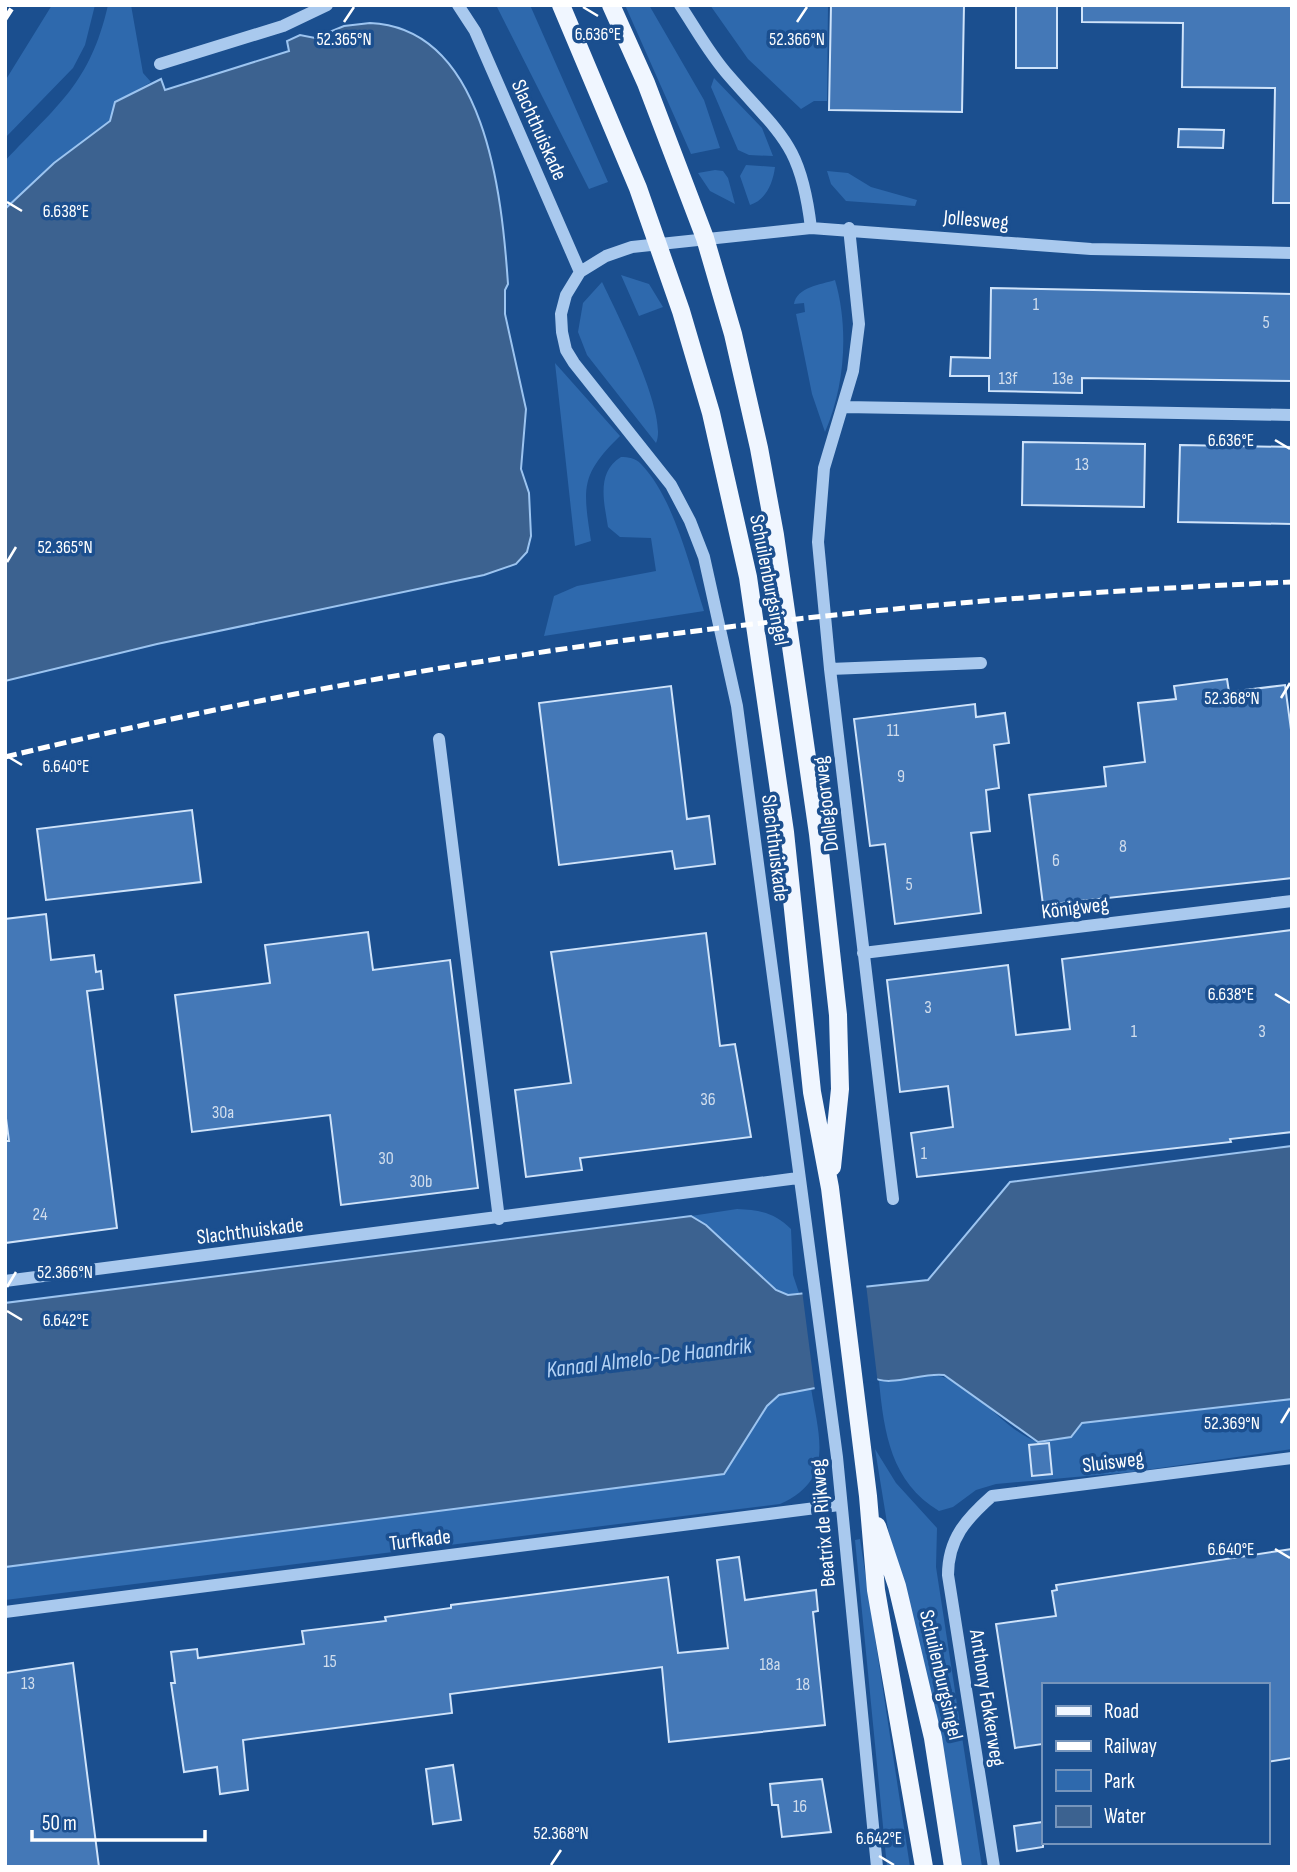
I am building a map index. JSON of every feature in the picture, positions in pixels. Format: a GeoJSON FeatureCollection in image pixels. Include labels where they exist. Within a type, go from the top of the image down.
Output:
{"type":"FeatureCollection","features":[{"type":"Feature","properties":{"kind":"main road","name":"Schuilenburgsingel"},"geometry":{"type":"LineString","coordinates":[[561,5],[601,94],[659,244],[711,414],[748,578],[785,832],[812,1092],[830,1188],[868,1496],[876,1590],[924,1867]]}},
{"type":"Feature","properties":{"kind":"main road","name":"Schuilenburgsingel"},"geometry":{"type":"LineString","coordinates":[[611,5],[646,83],[705,238],[733,334],[759,448],[775,535],[818,834],[838,1015],[840,1089],[830,1188]]}},
{"type":"Feature","properties":{"kind":"main road","name":"Schuilenburgsingel"},"geometry":{"type":"LineString","coordinates":[[868,1496],[897,1586],[933,1738],[953,1867]]}},
{"type":"Feature","properties":{"kind":"street"},"geometry":{"type":"LineString","coordinates":[[160,64],[283,26],[327,5]]}},
{"type":"Feature","properties":{"kind":"street","name":"Slachthuiskade"},"geometry":{"type":"LineString","coordinates":[[5,1281],[799,1178],[737,706],[704,557],[690,521],[671,485],[566,350],[561,314],[566,295],[580,272],[475,32],[458,5]]}},
{"type":"Feature","properties":{"kind":"street"},"geometry":{"type":"LineString","coordinates":[[680,5],[728,75],[774,123],[790,147],[807,190],[811,228]]}},
{"type":"Feature","properties":{"kind":"street","name":"Jollesweg"},"geometry":{"type":"LineString","coordinates":[[659,244],[811,228],[849,228],[1091,248],[1292,253]]}},
{"type":"Feature","properties":{"kind":"street","name":"Dollegoorweg"},"geometry":{"type":"LineString","coordinates":[[849,228],[859,324],[853,371],[824,468],[819,506],[820,575],[893,1199]]}},
{"type":"Feature","properties":{"kind":"street"},"geometry":{"type":"LineString","coordinates":[[580,272],[606,256],[632,247],[659,244]]}},
{"type":"Feature","properties":{"kind":"street"},"geometry":{"type":"LineString","coordinates":[[844,407],[1292,415]]}},
{"type":"Feature","properties":{"kind":"street"},"geometry":{"type":"LineString","coordinates":[[830,669],[981,663]]}},
{"type":"Feature","properties":{"kind":"street"},"geometry":{"type":"LineString","coordinates":[[439,739],[499,1219]]}},
{"type":"Feature","properties":{"kind":"street","name":"Königweg"},"geometry":{"type":"LineString","coordinates":[[863,953],[1292,901]]}},
{"type":"Feature","properties":{"kind":"street","name":"Beatrix de Rijkweg"},"geometry":{"type":"LineString","coordinates":[[799,1178],[829,1398],[877,1867]]}},
{"type":"Feature","properties":{"kind":"street","name":"Sluisweg"},"geometry":{"type":"LineString","coordinates":[[956,1536],[968,1517],[992,1496],[1292,1458]]}},
{"type":"Feature","properties":{"kind":"street","name":"Turfkade"},"geometry":{"type":"LineString","coordinates":[[5,1612],[839,1505]]}},
{"type":"Feature","properties":{"kind":"street","name":"Anthony Fokkerweg"},"geometry":{"type":"LineString","coordinates":[[956,1536],[948,1557],[948,1576],[995,1867]]}},
{"type":"Feature","properties":{"kind":"green space"},"geometry":{"type":"Polygon","coordinates":[[[52,5],[95,5],[85,45],[73,68],[5,138],[5,81],[52,5]]]}},
{"type":"Feature","properties":{"kind":"green space"},"geometry":{"type":"Polygon","coordinates":[[[108,5],[131,5],[143,73],[151,82],[116,102],[110,121],[54,163],[5,209],[5,161],[56,108],[81,74],[101,32],[108,5]]]}},
{"type":"Feature","properties":{"kind":"green space"},"geometry":{"type":"Polygon","coordinates":[[[496,5],[530,5],[608,182],[589,189],[496,5]]]}},
{"type":"Feature","properties":{"kind":"green space"},"geometry":{"type":"Polygon","coordinates":[[[625,5],[649,5],[704,100],[720,148],[691,154],[625,5]]]}},
{"type":"Feature","properties":{"kind":"green space"},"geometry":{"type":"Polygon","coordinates":[[[710,5],[828,5],[827,101],[814,101],[801,109],[748,59],[710,5]]]}},
{"type":"Feature","properties":{"kind":"green space"},"geometry":{"type":"Polygon","coordinates":[[[714,78],[762,128],[773,156],[749,155],[738,150],[711,87],[714,78]]]}},
{"type":"Feature","properties":{"kind":"green space"},"geometry":{"type":"Polygon","coordinates":[[[746,165],[775,167],[768,190],[756,203],[750,205],[740,176],[746,165]]]}},
{"type":"Feature","properties":{"kind":"green space"},"geometry":{"type":"Polygon","coordinates":[[[723,171],[728,178],[735,204],[710,191],[698,173],[723,171]]]}},
{"type":"Feature","properties":{"kind":"green space"},"geometry":{"type":"Polygon","coordinates":[[[827,171],[848,173],[871,187],[917,200],[915,206],[846,201],[831,184],[827,171]]]}},
{"type":"Feature","properties":{"kind":"green space"},"geometry":{"type":"Polygon","coordinates":[[[621,275],[649,284],[663,307],[639,316],[621,275]]]}},
{"type":"Feature","properties":{"kind":"green space"},"geometry":{"type":"Polygon","coordinates":[[[835,280],[842,318],[843,357],[837,396],[825,432],[812,394],[796,314],[805,312],[804,303],[794,304],[804,290],[835,280]]]}},
{"type":"Feature","properties":{"kind":"green space"},"geometry":{"type":"Polygon","coordinates":[[[602,282],[648,388],[658,430],[656,443],[587,355],[578,332],[583,303],[602,282]]]}},
{"type":"Feature","properties":{"kind":"green space"},"geometry":{"type":"Polygon","coordinates":[[[555,363],[620,436],[597,461],[591,472],[586,495],[591,541],[575,546],[555,363]]]}},
{"type":"Feature","properties":{"kind":"green space"},"geometry":{"type":"Polygon","coordinates":[[[621,457],[639,462],[663,495],[680,534],[704,611],[544,636],[554,596],[577,586],[656,571],[651,538],[620,537],[608,527],[604,498],[605,479],[613,463],[621,457]]]}},
{"type":"Feature","properties":{"kind":"green space"},"geometry":{"type":"Polygon","coordinates":[[[737,1209],[767,1213],[791,1229],[793,1275],[799,1293],[788,1295],[776,1290],[706,1225],[691,1216],[737,1209]]]}},
{"type":"Feature","properties":{"kind":"green space"},"geometry":{"type":"Polygon","coordinates":[[[927,1375],[958,1383],[1010,1426],[1038,1442],[1071,1437],[1081,1423],[1292,1399],[1292,1449],[1132,1472],[996,1484],[976,1490],[953,1507],[939,1511],[910,1486],[900,1471],[888,1437],[879,1381],[927,1375]]]}},
{"type":"Feature","properties":{"kind":"green space"},"geometry":{"type":"Polygon","coordinates":[[[811,1388],[819,1440],[816,1470],[809,1483],[780,1504],[5,1600],[5,1567],[724,1474],[767,1406],[779,1395],[811,1388]]]}},
{"type":"Feature","properties":{"kind":"green space"},"geometry":{"type":"Polygon","coordinates":[[[875,1449],[896,1483],[937,1528],[936,1567],[982,1867],[960,1867],[926,1673],[888,1529],[875,1449]]]}},
{"type":"Feature","properties":{"kind":"green space"},"geometry":{"type":"Polygon","coordinates":[[[860,1539],[910,1867],[887,1867],[855,1540],[860,1539]]]}},
{"type":"Feature","properties":{"kind":"water"},"geometry":{"type":"Polygon","coordinates":[[[370,23],[409,32],[440,54],[463,85],[480,122],[500,207],[508,284],[505,290],[505,314],[526,409],[521,469],[529,493],[531,536],[527,552],[516,564],[484,575],[157,644],[5,681],[5,209],[54,163],[110,121],[115,102],[161,79],[165,90],[289,51],[287,41],[300,35],[315,38],[344,26],[370,23]]]}},
{"type":"Feature","properties":{"kind":"water","name":"Kanaal Almelo-De Haandrik"},"geometry":{"type":"Polygon","coordinates":[[[1292,1146],[1292,1399],[1082,1423],[1071,1437],[1038,1442],[944,1375],[888,1381],[872,1377],[779,1395],[767,1406],[724,1474],[5,1567],[5,1303],[691,1216],[706,1225],[776,1290],[788,1295],[928,1280],[1010,1182],[1292,1146]]]}},
{"type":"Feature","properties":{"kind":"pier"},"geometry":{"type":"Polygon","coordinates":[[[866,1284],[878,1385],[871,1381],[815,1391],[802,1290],[866,1284]]]}},
{"type":"Feature","properties":{"kind":"building"},"geometry":{"type":"Polygon","coordinates":[[[831,5],[964,5],[962,112],[829,110],[831,5]]]}},
{"type":"Feature","properties":{"kind":"building"},"geometry":{"type":"Polygon","coordinates":[[[1016,5],[1057,5],[1057,68],[1016,68],[1016,5]]]}},
{"type":"Feature","properties":{"kind":"building"},"geometry":{"type":"Polygon","coordinates":[[[1082,5],[1292,5],[1292,203],[1273,203],[1275,88],[1182,87],[1183,23],[1082,22],[1082,5]]]}},
{"type":"Feature","properties":{"kind":"building"},"geometry":{"type":"Polygon","coordinates":[[[1179,129],[1224,130],[1223,148],[1178,147],[1179,129]]]}},
{"type":"Feature","properties":{"kind":"building"},"geometry":{"type":"Polygon","coordinates":[[[991,288],[1292,294],[1292,381],[1082,378],[1082,393],[989,391],[989,376],[950,376],[951,357],[990,358],[991,288]]]}},
{"type":"Feature","properties":{"kind":"building"},"geometry":{"type":"Polygon","coordinates":[[[1023,442],[1145,444],[1144,507],[1022,505],[1023,442]]]}},
{"type":"Feature","properties":{"kind":"building"},"geometry":{"type":"Polygon","coordinates":[[[1180,445],[1292,447],[1292,524],[1178,522],[1180,445]]]}},
{"type":"Feature","properties":{"kind":"building"},"geometry":{"type":"Polygon","coordinates":[[[1227,679],[1229,692],[1285,685],[1292,737],[1292,878],[1043,905],[1029,795],[1106,786],[1104,767],[1145,762],[1138,703],[1176,699],[1174,686],[1227,679]]]}},
{"type":"Feature","properties":{"kind":"building"},"geometry":{"type":"Polygon","coordinates":[[[671,686],[687,819],[709,816],[715,864],[675,869],[672,851],[559,865],[539,703],[671,686]]]}},
{"type":"Feature","properties":{"kind":"building"},"geometry":{"type":"Polygon","coordinates":[[[975,704],[976,717],[1005,713],[1009,743],[994,745],[999,788],[986,790],[990,831],[971,833],[981,913],[895,924],[885,844],[870,846],[854,719],[975,704]]]}},
{"type":"Feature","properties":{"kind":"building"},"geometry":{"type":"Polygon","coordinates":[[[192,810],[201,882],[46,900],[37,829],[192,810]]]}},
{"type":"Feature","properties":{"kind":"building"},"geometry":{"type":"Polygon","coordinates":[[[46,914],[51,960],[94,955],[96,972],[101,971],[103,989],[87,991],[117,1228],[5,1243],[5,1141],[9,1141],[5,1111],[5,919],[46,914]]]}},
{"type":"Feature","properties":{"kind":"building"},"geometry":{"type":"Polygon","coordinates":[[[1292,930],[1292,1132],[1230,1139],[1231,1142],[917,1177],[911,1133],[953,1127],[948,1086],[900,1092],[887,980],[1008,965],[1016,1035],[1070,1029],[1062,959],[1292,930]]]}},
{"type":"Feature","properties":{"kind":"building"},"geometry":{"type":"Polygon","coordinates":[[[368,932],[373,970],[450,960],[478,1188],[341,1205],[330,1115],[192,1132],[175,995],[270,983],[265,945],[368,932]]]}},
{"type":"Feature","properties":{"kind":"building"},"geometry":{"type":"Polygon","coordinates":[[[706,933],[720,1046],[735,1044],[751,1137],[580,1158],[582,1170],[526,1177],[515,1090],[571,1083],[551,952],[706,933]]]}},
{"type":"Feature","properties":{"kind":"building"},"geometry":{"type":"Polygon","coordinates":[[[1049,1443],[1052,1474],[1032,1476],[1029,1445],[1049,1443]]]}},
{"type":"Feature","properties":{"kind":"building"},"geometry":{"type":"Polygon","coordinates":[[[1292,1549],[1292,1758],[1269,1762],[1269,1683],[1042,1683],[1042,1744],[1015,1748],[996,1624],[1056,1616],[1052,1591],[1057,1590],[1056,1585],[1292,1549]]]}},
{"type":"Feature","properties":{"kind":"building"},"geometry":{"type":"Polygon","coordinates":[[[739,1557],[745,1600],[816,1590],[818,1611],[813,1612],[825,1725],[669,1742],[662,1667],[450,1694],[452,1713],[243,1740],[248,1790],[220,1794],[217,1767],[184,1772],[171,1683],[175,1683],[171,1652],[197,1649],[198,1658],[304,1644],[302,1631],[386,1621],[385,1617],[451,1608],[451,1605],[668,1577],[678,1653],[728,1648],[717,1560],[739,1557]]]}},
{"type":"Feature","properties":{"kind":"building"},"geometry":{"type":"Polygon","coordinates":[[[73,1663],[99,1867],[5,1867],[5,1673],[73,1663]]]}},
{"type":"Feature","properties":{"kind":"building"},"geometry":{"type":"Polygon","coordinates":[[[453,1765],[461,1820],[433,1824],[426,1769],[453,1765]]]}},
{"type":"Feature","properties":{"kind":"building"},"geometry":{"type":"Polygon","coordinates":[[[822,1779],[831,1832],[782,1837],[778,1805],[772,1805],[770,1784],[822,1779]]]}},
{"type":"Feature","properties":{"kind":"building"},"geometry":{"type":"Polygon","coordinates":[[[1042,1822],[1043,1847],[1017,1851],[1014,1826],[1042,1822]]]}},
{"type":"Feature","properties":{"kind":"railway"},"geometry":{"type":"LineString","coordinates":[[5,19],[14,5]]}},
{"type":"Feature","properties":{"kind":"railway"},"geometry":{"type":"LineString","coordinates":[[5,757],[324,689],[484,661],[644,638],[967,602],[1292,582]]}}]}
